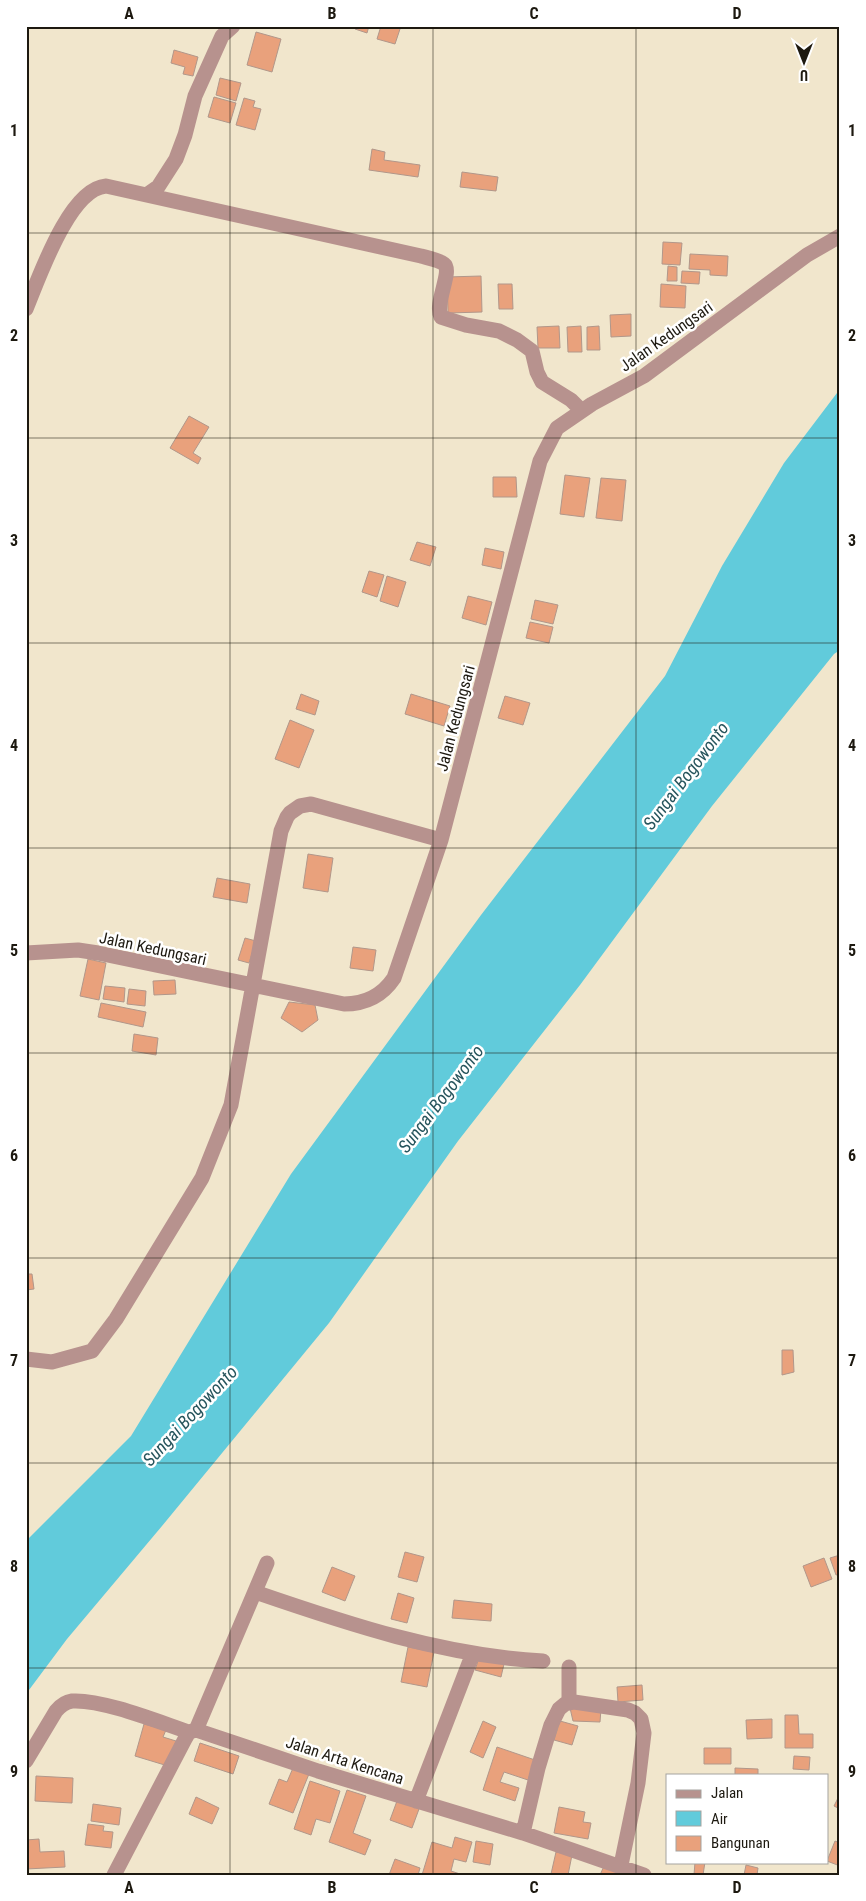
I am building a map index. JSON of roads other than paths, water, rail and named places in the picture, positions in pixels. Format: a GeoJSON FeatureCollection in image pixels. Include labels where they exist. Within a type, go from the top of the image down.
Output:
{"type":"FeatureCollection","features":[{"type":"Feature","properties":{"kind":"street"},"geometry":{"type":"LineString","coordinates":[[148,194],[158,187],[176,158],[185,136],[195,96],[222,36],[233,26]]}},
{"type":"Feature","properties":{"kind":"street"},"geometry":{"type":"LineString","coordinates":[[26,309],[58,235],[78,203],[101,186],[148,194],[421,256],[443,263],[446,266],[447,272],[440,300],[439,311],[442,317],[466,325],[499,331],[517,340],[532,351],[537,372],[542,382],[571,400],[582,411]]}},
{"type":"Feature","properties":{"kind":"street","name":"Jalan Kedungsari"},"geometry":{"type":"LineString","coordinates":[[26,953],[78,950],[344,1004],[364,1003],[389,986],[394,978],[441,840],[540,461],[557,428],[582,411],[644,376],[807,255],[840,236]]}},
{"type":"Feature","properties":{"kind":"street"},"geometry":{"type":"LineString","coordinates":[[26,1360],[52,1362],[92,1351],[121,1310],[202,1178],[231,1105],[281,831],[290,813],[300,806],[311,804],[441,840]]}},
{"type":"Feature","properties":{"kind":"street"},"geometry":{"type":"LineString","coordinates":[[114,1875],[193,1731],[267,1563]]}},
{"type":"Feature","properties":{"kind":"street"},"geometry":{"type":"LineString","coordinates":[[255,1592],[384,1633],[420,1642],[474,1653],[520,1660],[543,1661]]}},
{"type":"Feature","properties":{"kind":"street"},"geometry":{"type":"LineString","coordinates":[[416,1801],[474,1653]]}},
{"type":"Feature","properties":{"kind":"street"},"geometry":{"type":"LineString","coordinates":[[569,1667],[570,1703]]}},
{"type":"Feature","properties":{"kind":"street","name":"Jalan Arta Kencana"},"geometry":{"type":"LineString","coordinates":[[26,1761],[60,1705],[73,1701],[108,1706],[523,1834],[620,1865],[641,1874]]}},
{"type":"Feature","properties":{"kind":"street"},"geometry":{"type":"LineString","coordinates":[[523,1834],[538,1768],[551,1725],[560,1709],[570,1703],[582,1703],[628,1710],[635,1713],[640,1719],[644,1733],[638,1783],[620,1865]]}},
{"type":"Feature","properties":{"kind":"water","name":"Sungai Bogowonto"},"geometry":{"type":"Polygon","coordinates":[[[840,389],[840,650],[834,654],[712,806],[580,985],[458,1141],[329,1323],[67,1639],[26,1694],[26,1541],[131,1436],[291,1174],[481,915],[665,676],[722,566],[784,463],[840,389]]]}}]}
